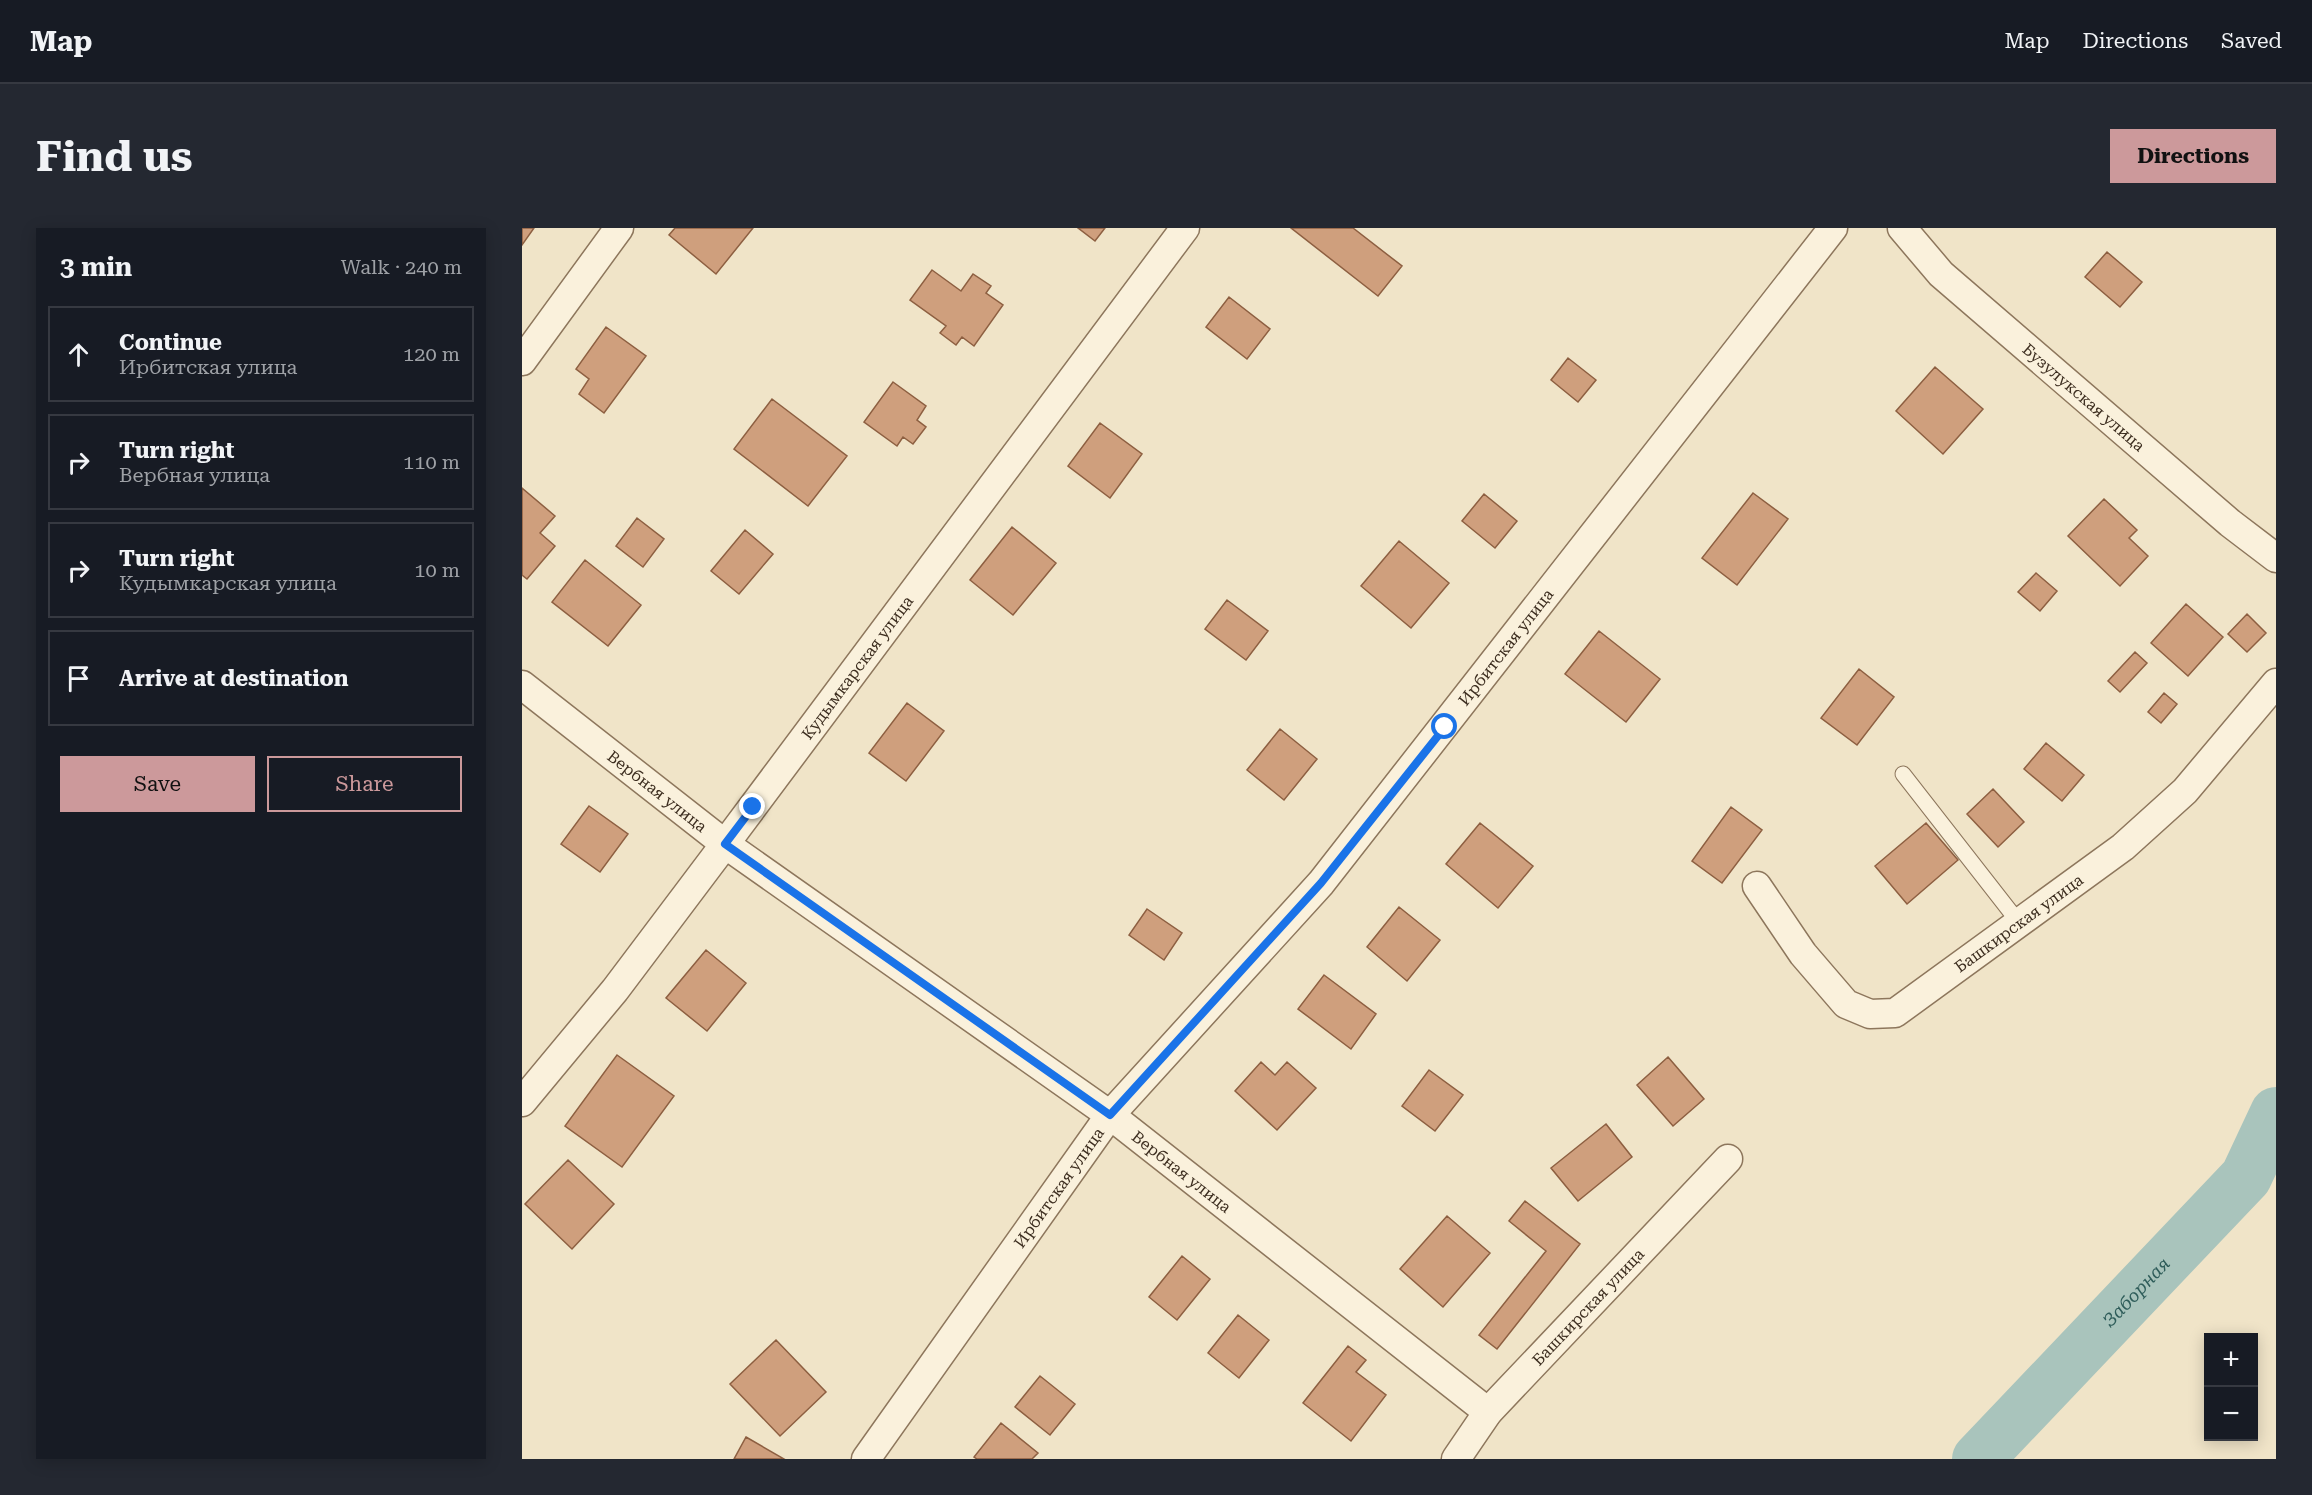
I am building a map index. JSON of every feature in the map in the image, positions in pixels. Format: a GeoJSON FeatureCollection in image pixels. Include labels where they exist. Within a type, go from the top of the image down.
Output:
{"type":"FeatureCollection","features":[{"type":"Feature","properties":{"kind":"street"},"geometry":{"type":"LineString","coordinates":[[522,361],[619,228]]}},
{"type":"Feature","properties":{"kind":"street","name":"Кудымкарская улица"},"geometry":{"type":"LineString","coordinates":[[522,1102],[615,990],[1185,228]]}},
{"type":"Feature","properties":{"kind":"street","name":"Ирбитская улица"},"geometry":{"type":"LineString","coordinates":[[866,1459],[1110,1115],[1321,883],[1833,228]]}},
{"type":"Feature","properties":{"kind":"street","name":"Бузулукская улица"},"geometry":{"type":"LineString","coordinates":[[1902,228],[1941,274],[2230,523],[2276,558]]}},
{"type":"Feature","properties":{"kind":"street","name":"Башкирская улица"},"geometry":{"type":"LineString","coordinates":[[1757,886],[1803,954],[1846,1004],[1870,1014],[1895,1013],[2123,847],[2185,791],[2276,683]]}},
{"type":"Feature","properties":{"kind":"street","name":"Вербная улица"},"geometry":{"type":"LineString","coordinates":[[522,685],[725,844],[1110,1115],[1488,1412]]}},
{"type":"Feature","properties":{"kind":"street","name":"Башкирская улица"},"geometry":{"type":"LineString","coordinates":[[1456,1459],[1488,1412],[1728,1159]]}},
{"type":"Feature","properties":{"kind":"lane"},"geometry":{"type":"LineString","coordinates":[[1903,774],[2020,924]]}},
{"type":"Feature","properties":{"kind":"building"},"geometry":{"type":"Polygon","coordinates":[[[522,228],[534,228],[522,245],[522,228]]]}},
{"type":"Feature","properties":{"kind":"building"},"geometry":{"type":"Polygon","coordinates":[[[675,228],[753,228],[716,274],[669,235],[675,228]]]}},
{"type":"Feature","properties":{"kind":"building"},"geometry":{"type":"Polygon","coordinates":[[[1078,228],[1105,228],[1095,241],[1078,228]]]}},
{"type":"Feature","properties":{"kind":"building"},"geometry":{"type":"Polygon","coordinates":[[[1291,228],[1353,228],[1402,266],[1378,296],[1291,228]]]}},
{"type":"Feature","properties":{"kind":"building"},"geometry":{"type":"Polygon","coordinates":[[[2107,252],[2142,282],[2120,307],[2085,277],[2107,252]]]}},
{"type":"Feature","properties":{"kind":"building"},"geometry":{"type":"Polygon","coordinates":[[[932,270],[961,291],[973,274],[991,286],[986,293],[1003,305],[974,346],[962,337],[956,345],[940,333],[946,326],[910,300],[932,270]]]}},
{"type":"Feature","properties":{"kind":"building"},"geometry":{"type":"Polygon","coordinates":[[[1229,297],[1270,329],[1247,359],[1206,327],[1229,297]]]}},
{"type":"Feature","properties":{"kind":"building"},"geometry":{"type":"Polygon","coordinates":[[[606,327],[646,356],[604,413],[579,394],[589,379],[576,369],[606,327]]]}},
{"type":"Feature","properties":{"kind":"building"},"geometry":{"type":"Polygon","coordinates":[[[1568,358],[1596,380],[1578,402],[1551,380],[1568,358]]]}},
{"type":"Feature","properties":{"kind":"building"},"geometry":{"type":"Polygon","coordinates":[[[1935,367],[1983,409],[1943,454],[1896,411],[1935,367]]]}},
{"type":"Feature","properties":{"kind":"building"},"geometry":{"type":"Polygon","coordinates":[[[893,382],[926,406],[917,420],[926,427],[913,444],[903,437],[897,446],[864,422],[893,382]]]}},
{"type":"Feature","properties":{"kind":"building"},"geometry":{"type":"Polygon","coordinates":[[[772,399],[847,456],[808,506],[734,449],[772,399]]]}},
{"type":"Feature","properties":{"kind":"building"},"geometry":{"type":"Polygon","coordinates":[[[1100,423],[1142,454],[1110,498],[1068,466],[1100,423]]]}},
{"type":"Feature","properties":{"kind":"building"},"geometry":{"type":"Polygon","coordinates":[[[522,488],[555,516],[540,533],[555,546],[527,579],[522,575],[522,488]]]}},
{"type":"Feature","properties":{"kind":"building"},"geometry":{"type":"Polygon","coordinates":[[[1753,493],[1788,519],[1737,585],[1702,558],[1753,493]]]}},
{"type":"Feature","properties":{"kind":"building"},"geometry":{"type":"Polygon","coordinates":[[[1484,494],[1517,521],[1495,548],[1462,521],[1484,494]]]}},
{"type":"Feature","properties":{"kind":"building"},"geometry":{"type":"Polygon","coordinates":[[[2104,499],[2137,530],[2129,538],[2148,556],[2120,586],[2068,536],[2104,499]]]}},
{"type":"Feature","properties":{"kind":"building"},"geometry":{"type":"Polygon","coordinates":[[[637,518],[664,539],[643,567],[616,546],[637,518]]]}},
{"type":"Feature","properties":{"kind":"building"},"geometry":{"type":"Polygon","coordinates":[[[1012,527],[1056,563],[1013,615],[970,580],[1012,527]]]}},
{"type":"Feature","properties":{"kind":"building"},"geometry":{"type":"Polygon","coordinates":[[[745,530],[773,554],[739,594],[711,571],[745,530]]]}},
{"type":"Feature","properties":{"kind":"building"},"geometry":{"type":"Polygon","coordinates":[[[1399,541],[1449,583],[1411,628],[1361,586],[1399,541]]]}},
{"type":"Feature","properties":{"kind":"building"},"geometry":{"type":"Polygon","coordinates":[[[585,560],[641,605],[608,646],[552,602],[585,560]]]}},
{"type":"Feature","properties":{"kind":"building"},"geometry":{"type":"Polygon","coordinates":[[[2036,573],[2057,591],[2040,611],[2018,592],[2036,573]]]}},
{"type":"Feature","properties":{"kind":"building"},"geometry":{"type":"Polygon","coordinates":[[[1227,600],[1268,631],[1246,660],[1205,629],[1227,600]]]}},
{"type":"Feature","properties":{"kind":"building"},"geometry":{"type":"Polygon","coordinates":[[[2186,604],[2223,637],[2188,676],[2151,643],[2186,604]]]}},
{"type":"Feature","properties":{"kind":"building"},"geometry":{"type":"Polygon","coordinates":[[[2247,614],[2266,633],[2247,652],[2228,634],[2247,614]]]}},
{"type":"Feature","properties":{"kind":"building"},"geometry":{"type":"Polygon","coordinates":[[[1599,631],[1660,679],[1626,722],[1565,674],[1599,631]]]}},
{"type":"Feature","properties":{"kind":"building"},"geometry":{"type":"Polygon","coordinates":[[[2135,652],[2147,663],[2120,692],[2108,681],[2135,652]]]}},
{"type":"Feature","properties":{"kind":"building"},"geometry":{"type":"Polygon","coordinates":[[[1859,669],[1894,697],[1857,745],[1821,718],[1859,669]]]}},
{"type":"Feature","properties":{"kind":"building"},"geometry":{"type":"Polygon","coordinates":[[[2164,693],[2177,704],[2161,723],[2148,712],[2164,693]]]}},
{"type":"Feature","properties":{"kind":"building"},"geometry":{"type":"Polygon","coordinates":[[[907,703],[944,731],[906,781],[869,753],[907,703]]]}},
{"type":"Feature","properties":{"kind":"building"},"geometry":{"type":"Polygon","coordinates":[[[1280,729],[1317,759],[1284,800],[1247,770],[1280,729]]]}},
{"type":"Feature","properties":{"kind":"building"},"geometry":{"type":"Polygon","coordinates":[[[2046,743],[2084,775],[2062,801],[2024,769],[2046,743]]]}},
{"type":"Feature","properties":{"kind":"building"},"geometry":{"type":"Polygon","coordinates":[[[1993,789],[2024,822],[1998,847],[1967,814],[1993,789]]]}},
{"type":"Feature","properties":{"kind":"building"},"geometry":{"type":"Polygon","coordinates":[[[589,806],[628,834],[600,872],[561,844],[589,806]]]}},
{"type":"Feature","properties":{"kind":"building"},"geometry":{"type":"Polygon","coordinates":[[[1731,807],[1762,830],[1722,883],[1692,861],[1731,807]]]}},
{"type":"Feature","properties":{"kind":"building"},"geometry":{"type":"Polygon","coordinates":[[[1480,823],[1533,866],[1498,908],[1446,864],[1480,823]]]}},
{"type":"Feature","properties":{"kind":"building"},"geometry":{"type":"Polygon","coordinates":[[[1926,823],[1958,860],[1907,904],[1875,866],[1926,823]]]}},
{"type":"Feature","properties":{"kind":"building"},"geometry":{"type":"Polygon","coordinates":[[[1399,907],[1440,940],[1407,981],[1367,947],[1399,907]]]}},
{"type":"Feature","properties":{"kind":"building"},"geometry":{"type":"Polygon","coordinates":[[[1147,909],[1182,933],[1164,960],[1129,935],[1147,909]]]}},
{"type":"Feature","properties":{"kind":"building"},"geometry":{"type":"Polygon","coordinates":[[[706,950],[746,983],[707,1031],[666,998],[706,950]]]}},
{"type":"Feature","properties":{"kind":"building"},"geometry":{"type":"Polygon","coordinates":[[[1324,975],[1376,1014],[1351,1049],[1298,1009],[1324,975]]]}},
{"type":"Feature","properties":{"kind":"building"},"geometry":{"type":"Polygon","coordinates":[[[617,1055],[674,1096],[622,1167],[565,1126],[617,1055]]]}},
{"type":"Feature","properties":{"kind":"building"},"geometry":{"type":"Polygon","coordinates":[[[1668,1057],[1704,1099],[1673,1126],[1637,1085],[1668,1057]]]}},
{"type":"Feature","properties":{"kind":"building"},"geometry":{"type":"Polygon","coordinates":[[[1261,1062],[1275,1075],[1287,1062],[1316,1088],[1277,1130],[1235,1091],[1261,1062]]]}},
{"type":"Feature","properties":{"kind":"building"},"geometry":{"type":"Polygon","coordinates":[[[1429,1070],[1463,1095],[1435,1131],[1402,1106],[1429,1070]]]}},
{"type":"Feature","properties":{"kind":"building"},"geometry":{"type":"Polygon","coordinates":[[[1606,1124],[1632,1157],[1578,1201],[1551,1168],[1606,1124]]]}},
{"type":"Feature","properties":{"kind":"building"},"geometry":{"type":"Polygon","coordinates":[[[568,1160],[614,1204],[572,1249],[525,1204],[568,1160]]]}},
{"type":"Feature","properties":{"kind":"building"},"geometry":{"type":"Polygon","coordinates":[[[1525,1201],[1580,1244],[1497,1349],[1479,1335],[1546,1251],[1509,1221],[1525,1201]]]}},
{"type":"Feature","properties":{"kind":"building"},"geometry":{"type":"Polygon","coordinates":[[[1447,1216],[1490,1253],[1443,1307],[1400,1269],[1447,1216]]]}},
{"type":"Feature","properties":{"kind":"building"},"geometry":{"type":"Polygon","coordinates":[[[1182,1256],[1210,1279],[1177,1320],[1149,1297],[1182,1256]]]}},
{"type":"Feature","properties":{"kind":"building"},"geometry":{"type":"Polygon","coordinates":[[[1238,1315],[1269,1340],[1239,1378],[1208,1353],[1238,1315]]]}},
{"type":"Feature","properties":{"kind":"building"},"geometry":{"type":"Polygon","coordinates":[[[776,1340],[826,1392],[780,1436],[730,1384],[776,1340]]]}},
{"type":"Feature","properties":{"kind":"building"},"geometry":{"type":"Polygon","coordinates":[[[1348,1346],[1366,1360],[1356,1372],[1386,1395],[1351,1441],[1303,1403],[1348,1346]]]}},
{"type":"Feature","properties":{"kind":"building"},"geometry":{"type":"Polygon","coordinates":[[[1040,1376],[1075,1404],[1050,1435],[1015,1407],[1040,1376]]]}},
{"type":"Feature","properties":{"kind":"building"},"geometry":{"type":"Polygon","coordinates":[[[1001,1423],[1038,1453],[1032,1459],[977,1459],[974,1457],[1001,1423]]]}},
{"type":"Feature","properties":{"kind":"building"},"geometry":{"type":"Polygon","coordinates":[[[746,1437],[784,1459],[734,1459],[746,1437]]]}},
{"type":"Feature","properties":{"kind":"waterway","name":"Заборная"},"geometry":{"type":"LineString","coordinates":[[1978,1459],[2246,1177],[2276,1113]]}},
{"type":"Feature","properties":{"kind":"route"},"geometry":{"type":"LineString","coordinates":[[753,807],[725,844],[1110,1115],[1321,883],[1445,727]]}}]}
